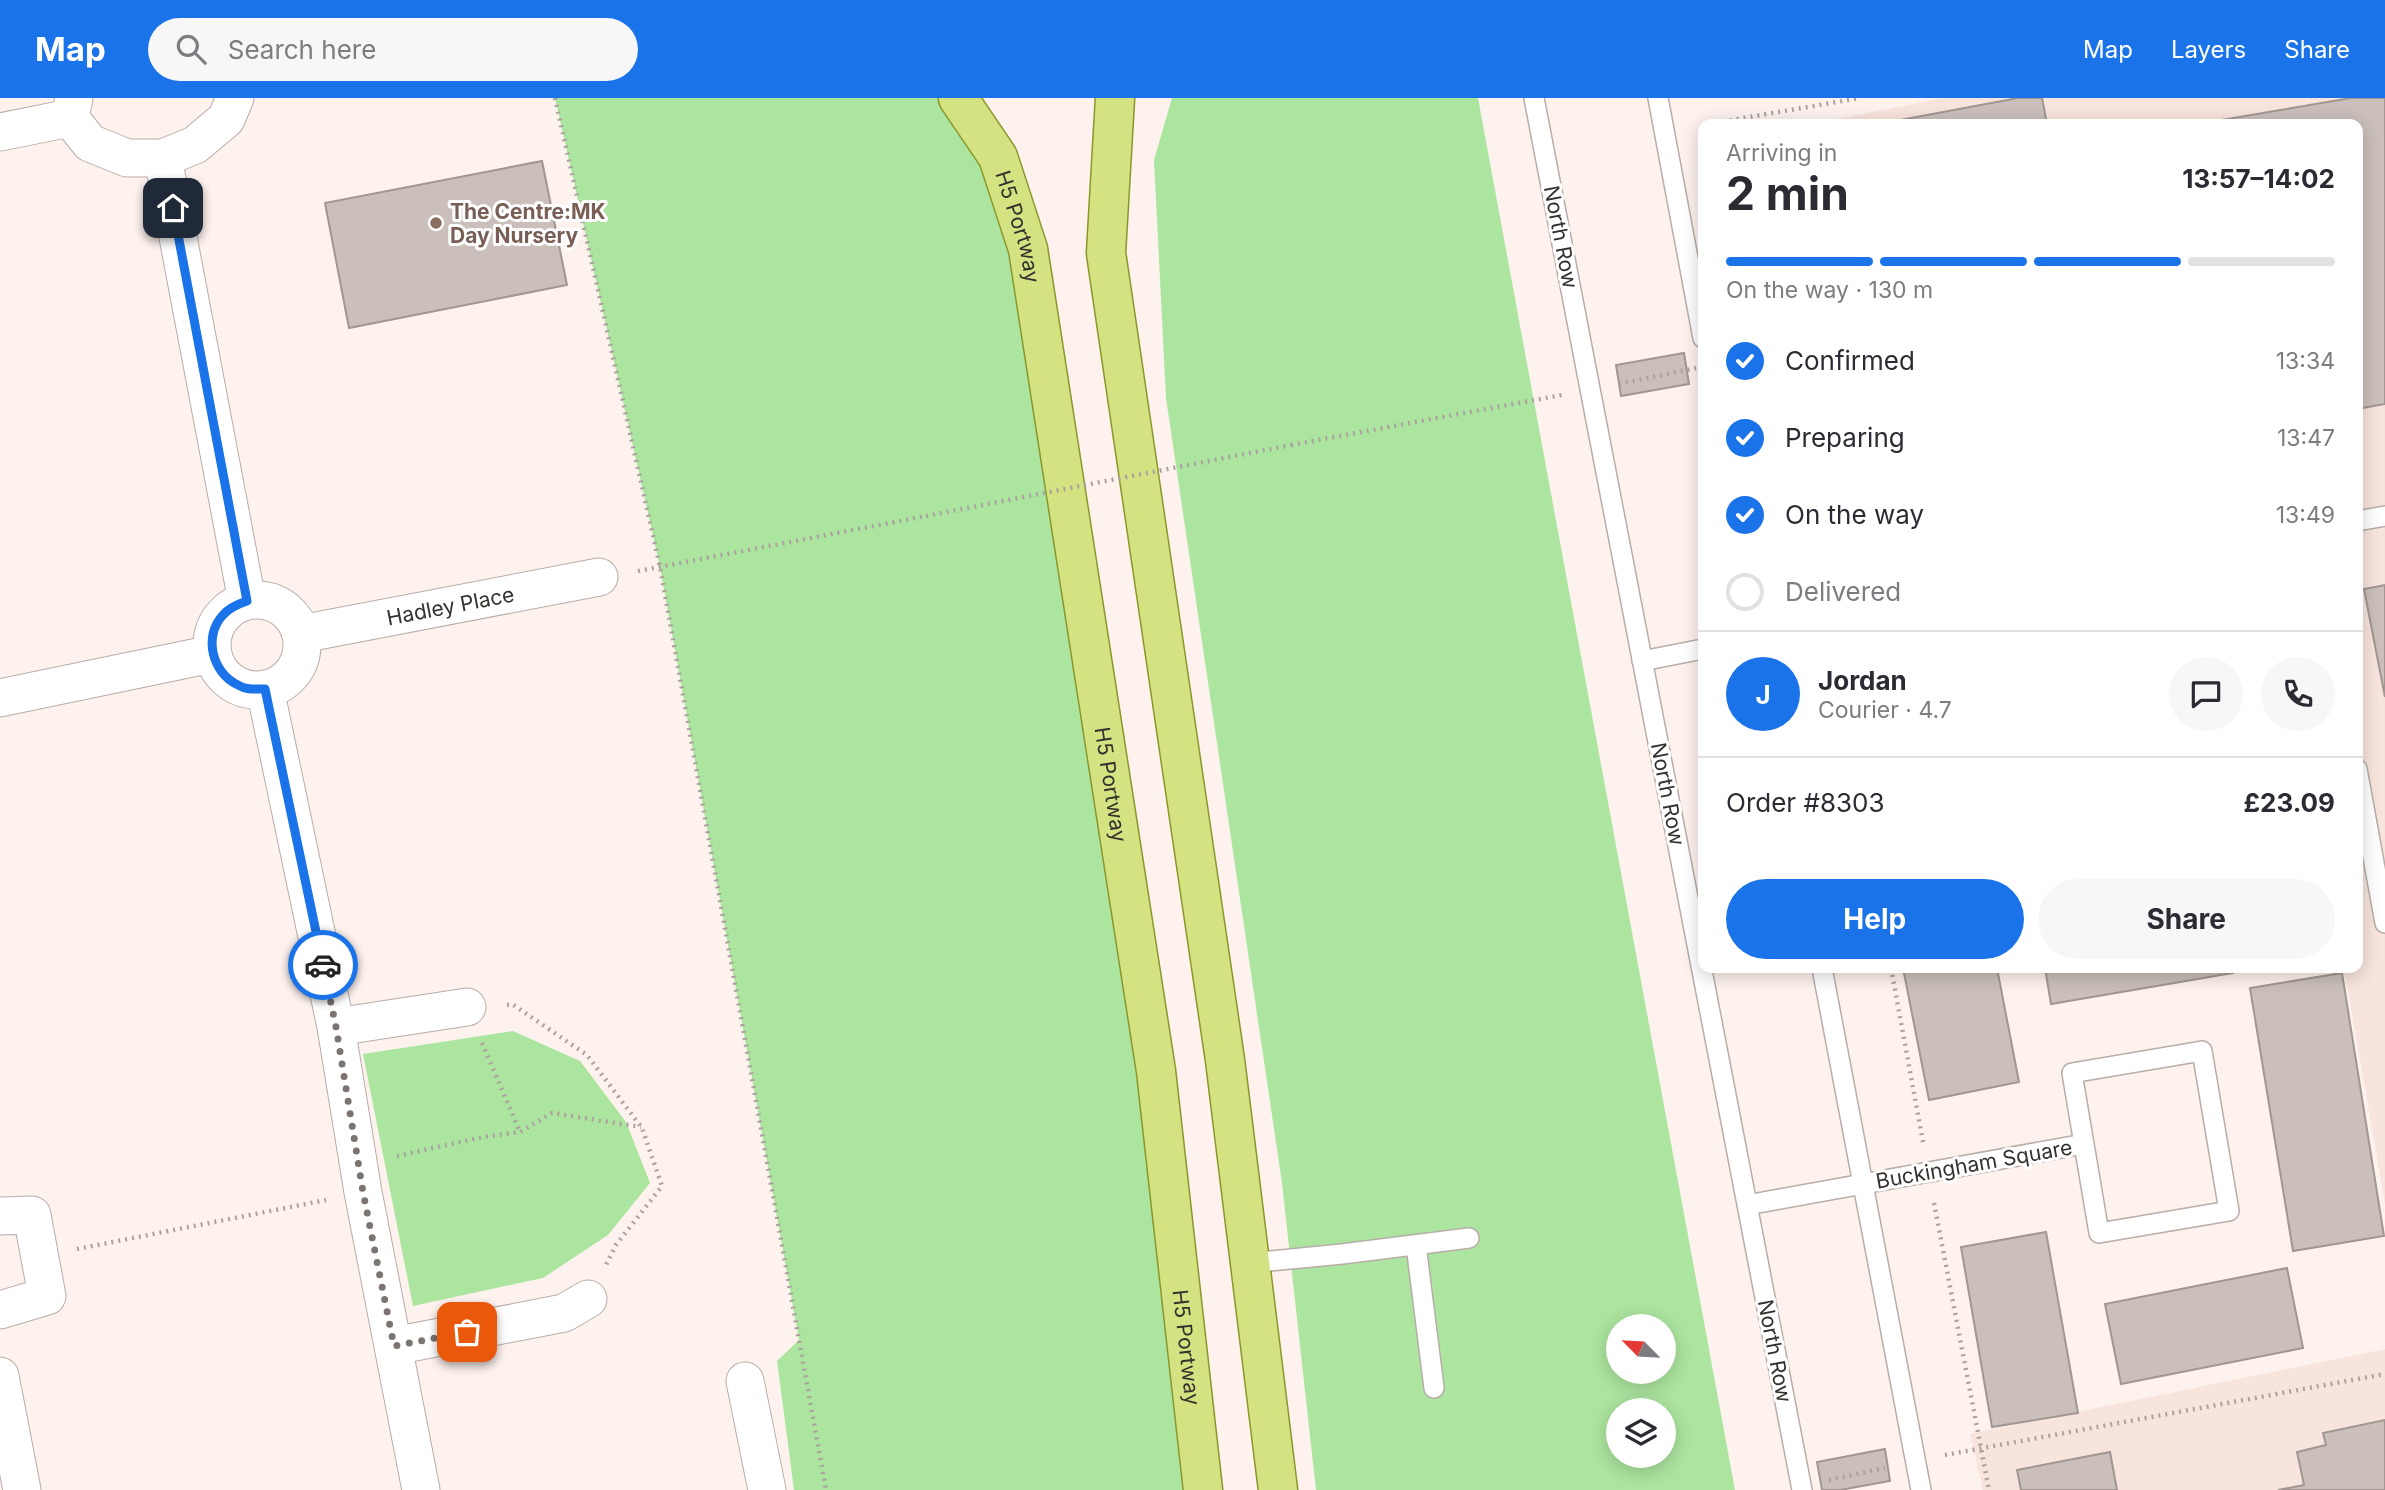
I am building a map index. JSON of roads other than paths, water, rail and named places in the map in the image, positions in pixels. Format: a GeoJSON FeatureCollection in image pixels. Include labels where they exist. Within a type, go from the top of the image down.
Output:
{"type":"FeatureCollection","features":[{"type":"Feature","properties":{"kind":"main road","name":"H5 Portway"},"geometry":{"type":"LineString","coordinates":[[958,98],[998,157],[1028,249],[1156,1070],[1203,1490]]}},
{"type":"Feature","properties":{"kind":"main road"},"geometry":{"type":"LineString","coordinates":[[1115,98],[1106,253],[1223,1047],[1278,1490]]}},
{"type":"Feature","properties":{"kind":"street"},"geometry":{"type":"LineString","coordinates":[[0,132],[72,108],[90,143],[127,158],[163,158],[195,145],[226,119],[235,98]]}},
{"type":"Feature","properties":{"kind":"street"},"geometry":{"type":"LineString","coordinates":[[163,158],[247,601]]}},
{"type":"Feature","properties":{"kind":"street","name":"Hadley Place"},"geometry":{"type":"LineString","coordinates":[[301,634],[599,577]]}},
{"type":"Feature","properties":{"kind":"street"},"geometry":{"type":"LineString","coordinates":[[247,601],[268,601],[286,610],[301,634],[302,648],[298,663],[290,675],[279,684],[265,689],[251,690],[226,678],[212,654],[212,640],[222,615],[247,601]]}},
{"type":"Feature","properties":{"kind":"street"},"geometry":{"type":"LineString","coordinates":[[0,698],[212,654]]}},
{"type":"Feature","properties":{"kind":"street"},"geometry":{"type":"LineString","coordinates":[[265,689],[336,1027],[360,1175],[421,1490]]}},
{"type":"Feature","properties":{"kind":"street"},"geometry":{"type":"LineString","coordinates":[[336,1027],[467,1007]]}},
{"type":"Feature","properties":{"kind":"street"},"geometry":{"type":"LineString","coordinates":[[0,1216],[32,1215],[47,1296],[0,1310]]}},
{"type":"Feature","properties":{"kind":"street"},"geometry":{"type":"LineString","coordinates":[[394,1346],[564,1314],[588,1299]]}},
{"type":"Feature","properties":{"kind":"street"},"geometry":{"type":"LineString","coordinates":[[0,1376],[22,1490]]}},
{"type":"Feature","properties":{"kind":"street"},"geometry":{"type":"LineString","coordinates":[[745,1381],[767,1490]]}},
{"type":"Feature","properties":{"kind":"lane","name":"North Row"},"geometry":{"type":"LineString","coordinates":[[1534,98],[1698,951]]}},
{"type":"Feature","properties":{"kind":"lane"},"geometry":{"type":"LineString","coordinates":[[1658,98],[1698,311]]}},
{"type":"Feature","properties":{"kind":"lane"},"geometry":{"type":"LineString","coordinates":[[2363,520],[2385,516]]}},
{"type":"Feature","properties":{"kind":"lane"},"geometry":{"type":"LineString","coordinates":[[1642,661],[1698,650]]}},
{"type":"Feature","properties":{"kind":"lane"},"geometry":{"type":"LineString","coordinates":[[2363,802],[2385,923]]}},
{"type":"Feature","properties":{"kind":"lane","name":"North Row"},"geometry":{"type":"LineString","coordinates":[[1702,973],[1801,1488]]}},
{"type":"Feature","properties":{"kind":"lane"},"geometry":{"type":"LineString","coordinates":[[1823,973],[1921,1490]]}},
{"type":"Feature","properties":{"kind":"lane","name":"Buckingham Square"},"geometry":{"type":"LineString","coordinates":[[2202,1051],[2229,1210],[2099,1233],[2084,1144],[2072,1073],[2202,1051]]}},
{"type":"Feature","properties":{"kind":"lane","name":"Buckingham Square"},"geometry":{"type":"LineString","coordinates":[[1747,1205],[2084,1144]]}},
{"type":"Feature","properties":{"kind":"lane"},"geometry":{"type":"LineString","coordinates":[[1251,1263],[1469,1238]]}},
{"type":"Feature","properties":{"kind":"lane"},"geometry":{"type":"LineString","coordinates":[[1416,1245],[1434,1388]]}},
{"type":"Feature","properties":{"kind":"place","name":"The Centre:MK Day Nursery"},"geometry":{"type":"Point","coordinates":[436,223]}}]}
